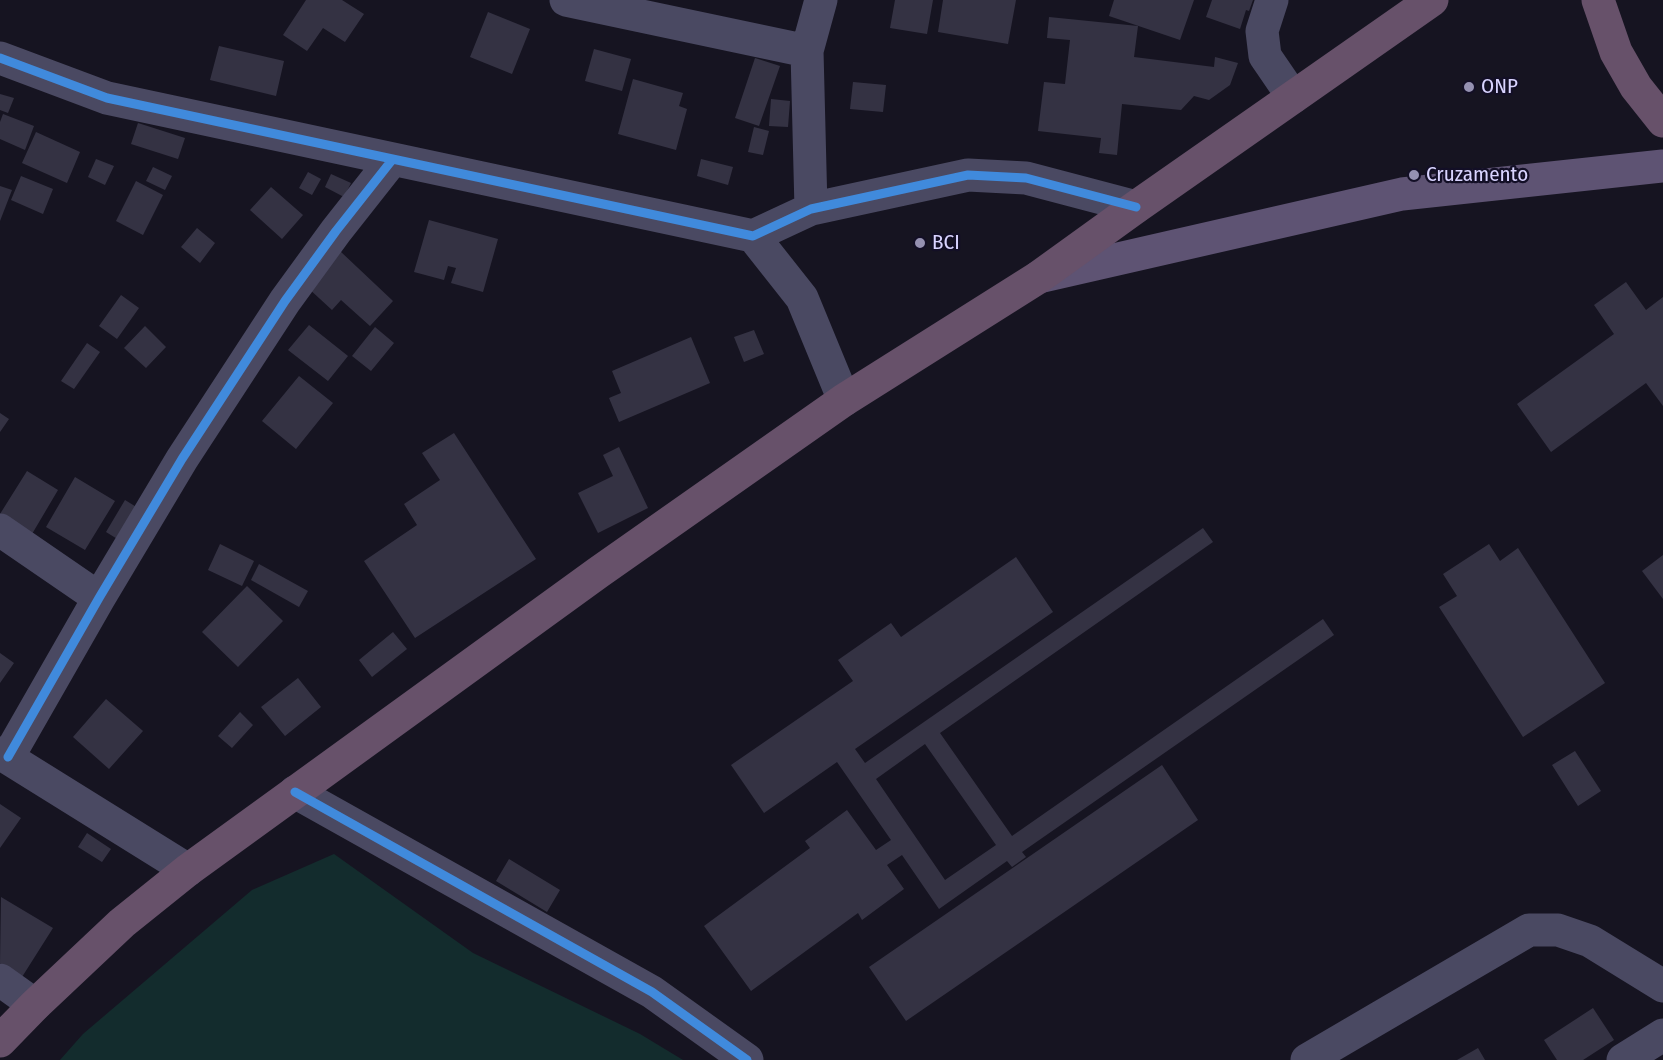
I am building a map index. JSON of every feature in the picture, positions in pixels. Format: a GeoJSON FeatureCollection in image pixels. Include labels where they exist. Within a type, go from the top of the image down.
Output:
{"type":"FeatureCollection","features":[{"type":"Feature","properties":{"kind":"highway"},"geometry":{"type":"LineString","coordinates":[[0,1041],[34,1005],[122,923],[188,870],[295,792],[590,579],[844,400],[1039,277],[1432,0]]}},
{"type":"Feature","properties":{"kind":"highway"},"geometry":{"type":"LineString","coordinates":[[1598,0],[1616,52],[1636,87],[1663,121]]}},
{"type":"Feature","properties":{"kind":"main road"},"geometry":{"type":"LineString","coordinates":[[1039,277],[1402,194],[1663,166]]}},
{"type":"Feature","properties":{"kind":"street"},"geometry":{"type":"LineString","coordinates":[[566,0],[807,51]]}},
{"type":"Feature","properties":{"kind":"street"},"geometry":{"type":"LineString","coordinates":[[811,209],[807,51],[821,0]]}},
{"type":"Feature","properties":{"kind":"street"},"geometry":{"type":"LineString","coordinates":[[1272,0],[1263,31],[1266,56],[1293,97]]}},
{"type":"Feature","properties":{"kind":"street"},"geometry":{"type":"LineString","coordinates":[[0,58],[107,98],[753,236],[811,209],[968,175],[1026,178],[1136,207]]}},
{"type":"Feature","properties":{"kind":"street"},"geometry":{"type":"LineString","coordinates":[[188,870],[4,755],[182,459],[285,301],[392,160]]}},
{"type":"Feature","properties":{"kind":"street"},"geometry":{"type":"LineString","coordinates":[[753,236],[802,298],[844,400]]}},
{"type":"Feature","properties":{"kind":"street"},"geometry":{"type":"LineString","coordinates":[[0,530],[99,598]]}},
{"type":"Feature","properties":{"kind":"street"},"geometry":{"type":"LineString","coordinates":[[295,792],[652,992],[747,1060]]}},
{"type":"Feature","properties":{"kind":"street"},"geometry":{"type":"LineString","coordinates":[[1307,1060],[1529,930],[1558,930],[1590,941],[1663,986]]}},
{"type":"Feature","properties":{"kind":"street"},"geometry":{"type":"LineString","coordinates":[[0,980],[34,1005]]}},
{"type":"Feature","properties":{"kind":"street"},"geometry":{"type":"LineString","coordinates":[[1623,1060],[1663,1035]]}},
{"type":"Feature","properties":{"kind":"green space"},"geometry":{"type":"Polygon","coordinates":[[[334,854],[473,953],[640,1034],[683,1060],[60,1060],[83,1034],[252,890],[334,854]]]}},
{"type":"Feature","properties":{"kind":"building"},"geometry":{"type":"Polygon","coordinates":[[[306,0],[342,0],[364,14],[345,42],[323,28],[307,51],[283,35],[306,0]]]}},
{"type":"Feature","properties":{"kind":"building"},"geometry":{"type":"Polygon","coordinates":[[[895,0],[933,0],[927,34],[890,28],[895,0]]]}},
{"type":"Feature","properties":{"kind":"building"},"geometry":{"type":"Polygon","coordinates":[[[943,0],[1016,0],[1008,44],[938,32],[943,0]]]}},
{"type":"Feature","properties":{"kind":"building"},"geometry":{"type":"Polygon","coordinates":[[[1114,0],[1194,0],[1180,40],[1109,16],[1114,0]]]}},
{"type":"Feature","properties":{"kind":"building"},"geometry":{"type":"Polygon","coordinates":[[[1212,0],[1253,0],[1249,11],[1246,10],[1240,29],[1206,17],[1212,0]]]}},
{"type":"Feature","properties":{"kind":"building"},"geometry":{"type":"Polygon","coordinates":[[[488,12],[530,29],[512,74],[470,57],[488,12]]]}},
{"type":"Feature","properties":{"kind":"building"},"geometry":{"type":"Polygon","coordinates":[[[1049,17],[1138,26],[1134,57],[1214,67],[1215,57],[1238,63],[1230,85],[1209,100],[1194,96],[1181,110],[1122,104],[1117,155],[1099,153],[1101,138],[1038,131],[1044,82],[1065,84],[1070,40],[1047,38],[1049,17]]]}},
{"type":"Feature","properties":{"kind":"building"},"geometry":{"type":"Polygon","coordinates":[[[219,46],[284,61],[276,96],[210,80],[219,46]]]}},
{"type":"Feature","properties":{"kind":"building"},"geometry":{"type":"Polygon","coordinates":[[[594,49],[631,59],[622,91],[585,81],[594,49]]]}},
{"type":"Feature","properties":{"kind":"building"},"geometry":{"type":"Polygon","coordinates":[[[755,58],[780,66],[759,126],[735,118],[755,58]]]}},
{"type":"Feature","properties":{"kind":"building"},"geometry":{"type":"Polygon","coordinates":[[[633,79],[683,93],[679,106],[687,109],[676,150],[618,134],[633,79]]]}},
{"type":"Feature","properties":{"kind":"building"},"geometry":{"type":"Polygon","coordinates":[[[853,82],[886,85],[883,112],[850,109],[853,82]]]}},
{"type":"Feature","properties":{"kind":"building"},"geometry":{"type":"Polygon","coordinates":[[[0,94],[14,98],[8,113],[0,110],[0,94]]]}},
{"type":"Feature","properties":{"kind":"building"},"geometry":{"type":"Polygon","coordinates":[[[771,99],[790,101],[788,127],[769,126],[771,99]]]}},
{"type":"Feature","properties":{"kind":"building"},"geometry":{"type":"Polygon","coordinates":[[[3,114],[34,126],[25,150],[0,139],[0,122],[3,114]]]}},
{"type":"Feature","properties":{"kind":"building"},"geometry":{"type":"Polygon","coordinates":[[[138,123],[185,138],[178,159],[131,144],[138,123]]]}},
{"type":"Feature","properties":{"kind":"building"},"geometry":{"type":"Polygon","coordinates":[[[754,127],[769,131],[763,155],[748,152],[754,127]]]}},
{"type":"Feature","properties":{"kind":"building"},"geometry":{"type":"Polygon","coordinates":[[[36,132],[80,152],[67,183],[22,163],[36,132]]]}},
{"type":"Feature","properties":{"kind":"building"},"geometry":{"type":"Polygon","coordinates":[[[96,159],[114,166],[105,185],[88,177],[96,159]]]}},
{"type":"Feature","properties":{"kind":"building"},"geometry":{"type":"Polygon","coordinates":[[[701,159],[733,167],[728,185],[697,176],[701,159]]]}},
{"type":"Feature","properties":{"kind":"building"},"geometry":{"type":"Polygon","coordinates":[[[153,167],[172,176],[165,190],[146,181],[153,167]]]}},
{"type":"Feature","properties":{"kind":"building"},"geometry":{"type":"Polygon","coordinates":[[[308,172],[321,179],[312,195],[299,188],[308,172]]]}},
{"type":"Feature","properties":{"kind":"building"},"geometry":{"type":"Polygon","coordinates":[[[331,174],[351,183],[344,197],[325,187],[331,174]]]}},
{"type":"Feature","properties":{"kind":"building"},"geometry":{"type":"Polygon","coordinates":[[[21,176],[53,189],[43,214],[11,200],[21,176]]]}},
{"type":"Feature","properties":{"kind":"building"},"geometry":{"type":"Polygon","coordinates":[[[136,181],[163,195],[143,235],[116,221],[136,181]]]}},
{"type":"Feature","properties":{"kind":"building"},"geometry":{"type":"Polygon","coordinates":[[[0,186],[12,190],[0,221],[0,186]]]}},
{"type":"Feature","properties":{"kind":"building"},"geometry":{"type":"Polygon","coordinates":[[[271,187],[303,215],[282,239],[250,210],[271,187]]]}},
{"type":"Feature","properties":{"kind":"building"},"geometry":{"type":"Polygon","coordinates":[[[429,220],[498,239],[483,292],[451,283],[456,268],[448,266],[444,280],[414,272],[429,220]]]}},
{"type":"Feature","properties":{"kind":"building"},"geometry":{"type":"Polygon","coordinates":[[[197,228],[215,243],[200,263],[181,247],[197,228]]]}},
{"type":"Feature","properties":{"kind":"building"},"geometry":{"type":"Polygon","coordinates":[[[340,251],[393,301],[370,326],[341,300],[332,310],[307,287],[340,251]]]}},
{"type":"Feature","properties":{"kind":"building"},"geometry":{"type":"Polygon","coordinates":[[[1626,282],[1646,310],[1663,297],[1663,406],[1646,383],[1551,452],[1517,404],[1614,334],[1594,305],[1626,282]]]}},
{"type":"Feature","properties":{"kind":"building"},"geometry":{"type":"Polygon","coordinates":[[[121,295],[139,308],[117,339],[99,326],[121,295]]]}},
{"type":"Feature","properties":{"kind":"building"},"geometry":{"type":"Polygon","coordinates":[[[309,325],[348,356],[328,381],[288,350],[309,325]]]}},
{"type":"Feature","properties":{"kind":"building"},"geometry":{"type":"Polygon","coordinates":[[[145,326],[166,347],[146,368],[124,348],[145,326]]]}},
{"type":"Feature","properties":{"kind":"building"},"geometry":{"type":"Polygon","coordinates":[[[375,327],[394,343],[371,371],[352,356],[375,327]]]}},
{"type":"Feature","properties":{"kind":"building"},"geometry":{"type":"Polygon","coordinates":[[[754,330],[764,354],[744,362],[734,337],[754,330]]]}},
{"type":"Feature","properties":{"kind":"building"},"geometry":{"type":"Polygon","coordinates":[[[691,337],[710,383],[619,422],[609,398],[621,393],[612,371],[691,337]]]}},
{"type":"Feature","properties":{"kind":"building"},"geometry":{"type":"Polygon","coordinates":[[[87,343],[100,352],[74,389],[61,381],[87,343]]]}},
{"type":"Feature","properties":{"kind":"building"},"geometry":{"type":"Polygon","coordinates":[[[299,376],[333,403],[296,449],[262,421],[299,376]]]}},
{"type":"Feature","properties":{"kind":"building"},"geometry":{"type":"Polygon","coordinates":[[[0,413],[9,419],[0,432],[0,413]]]}},
{"type":"Feature","properties":{"kind":"building"},"geometry":{"type":"Polygon","coordinates":[[[454,433],[536,559],[415,638],[364,561],[417,525],[404,504],[440,480],[422,453],[454,433]]]}},
{"type":"Feature","properties":{"kind":"building"},"geometry":{"type":"Polygon","coordinates":[[[619,447],[648,508],[598,533],[578,493],[613,476],[603,455],[619,447]]]}},
{"type":"Feature","properties":{"kind":"building"},"geometry":{"type":"Polygon","coordinates":[[[27,471],[58,490],[32,534],[0,514],[27,471]]]}},
{"type":"Feature","properties":{"kind":"building"},"geometry":{"type":"Polygon","coordinates":[[[75,477],[115,501],[85,550],[46,527],[75,477]]]}},
{"type":"Feature","properties":{"kind":"building"},"geometry":{"type":"Polygon","coordinates":[[[125,500],[138,508],[119,540],[106,532],[125,500]]]}},
{"type":"Feature","properties":{"kind":"building"},"geometry":{"type":"Polygon","coordinates":[[[1203,528],[1213,542],[940,733],[1012,836],[1323,619],[1334,635],[1022,852],[1026,857],[1012,867],[1007,861],[939,909],[902,855],[887,865],[904,889],[862,920],[858,913],[751,991],[704,926],[810,848],[805,841],[847,810],[876,850],[891,840],[837,762],[764,813],[731,765],[853,681],[838,660],[891,623],[901,637],[1016,557],[1053,612],[855,749],[865,763],[1203,528]],[[925,744],[876,779],[945,880],[996,845],[925,744]]]}},
{"type":"Feature","properties":{"kind":"building"},"geometry":{"type":"Polygon","coordinates":[[[220,544],[254,561],[242,586],[208,570],[220,544]]]}},
{"type":"Feature","properties":{"kind":"building"},"geometry":{"type":"Polygon","coordinates":[[[1489,544],[1500,561],[1518,548],[1605,683],[1523,737],[1439,607],[1457,596],[1443,574],[1489,544]]]}},
{"type":"Feature","properties":{"kind":"building"},"geometry":{"type":"Polygon","coordinates":[[[1663,555],[1663,599],[1642,571],[1663,555]]]}},
{"type":"Feature","properties":{"kind":"building"},"geometry":{"type":"Polygon","coordinates":[[[259,564],[308,591],[299,607],[251,580],[259,564]]]}},
{"type":"Feature","properties":{"kind":"building"},"geometry":{"type":"Polygon","coordinates":[[[247,586],[283,621],[238,667],[202,632],[247,586]]]}},
{"type":"Feature","properties":{"kind":"building"},"geometry":{"type":"Polygon","coordinates":[[[393,632],[407,649],[372,677],[359,660],[393,632]]]}},
{"type":"Feature","properties":{"kind":"building"},"geometry":{"type":"Polygon","coordinates":[[[0,653],[14,663],[0,683],[0,653]]]}},
{"type":"Feature","properties":{"kind":"building"},"geometry":{"type":"Polygon","coordinates":[[[298,678],[321,707],[285,736],[261,707],[298,678]]]}},
{"type":"Feature","properties":{"kind":"building"},"geometry":{"type":"Polygon","coordinates":[[[106,699],[143,731],[109,769],[73,737],[106,699]]]}},
{"type":"Feature","properties":{"kind":"building"},"geometry":{"type":"Polygon","coordinates":[[[240,712],[253,725],[232,748],[218,736],[240,712]]]}},
{"type":"Feature","properties":{"kind":"building"},"geometry":{"type":"Polygon","coordinates":[[[1575,751],[1601,791],[1578,806],[1552,765],[1575,751]]]}},
{"type":"Feature","properties":{"kind":"building"},"geometry":{"type":"Polygon","coordinates":[[[1162,765],[1198,820],[906,1021],[869,967],[1162,765]]]}},
{"type":"Feature","properties":{"kind":"building"},"geometry":{"type":"Polygon","coordinates":[[[0,804],[21,818],[0,848],[0,804]]]}},
{"type":"Feature","properties":{"kind":"building"},"geometry":{"type":"Polygon","coordinates":[[[87,833],[111,849],[102,862],[78,847],[87,833]]]}},
{"type":"Feature","properties":{"kind":"building"},"geometry":{"type":"Polygon","coordinates":[[[509,859],[560,890],[547,912],[496,881],[509,859]]]}},
{"type":"Feature","properties":{"kind":"building"},"geometry":{"type":"Polygon","coordinates":[[[1,897],[53,928],[22,977],[0,963],[1,897]]]}},
{"type":"Feature","properties":{"kind":"building"},"geometry":{"type":"Polygon","coordinates":[[[1593,1008],[1614,1040],[1583,1060],[1557,1060],[1544,1040],[1593,1008]]]}},
{"type":"Feature","properties":{"kind":"building"},"geometry":{"type":"Polygon","coordinates":[[[1478,1048],[1485,1060],[1457,1060],[1478,1048]]]}},
{"type":"Feature","properties":{"kind":"cycle path"},"geometry":{"type":"LineString","coordinates":[[0,58],[107,98],[753,236],[811,209],[968,175],[1026,178],[1136,207]]}},
{"type":"Feature","properties":{"kind":"cycle path"},"geometry":{"type":"LineString","coordinates":[[8,757],[182,459],[285,301],[392,160]]}},
{"type":"Feature","properties":{"kind":"cycle path"},"geometry":{"type":"LineString","coordinates":[[295,792],[652,992],[747,1060]]}},
{"type":"Feature","properties":{"kind":"place","name":"ONP"},"geometry":{"type":"Point","coordinates":[1469,87]}},
{"type":"Feature","properties":{"kind":"place","name":"Cruzamento"},"geometry":{"type":"Point","coordinates":[1414,175]}},
{"type":"Feature","properties":{"kind":"place","name":"BCI"},"geometry":{"type":"Point","coordinates":[920,243]}}]}
